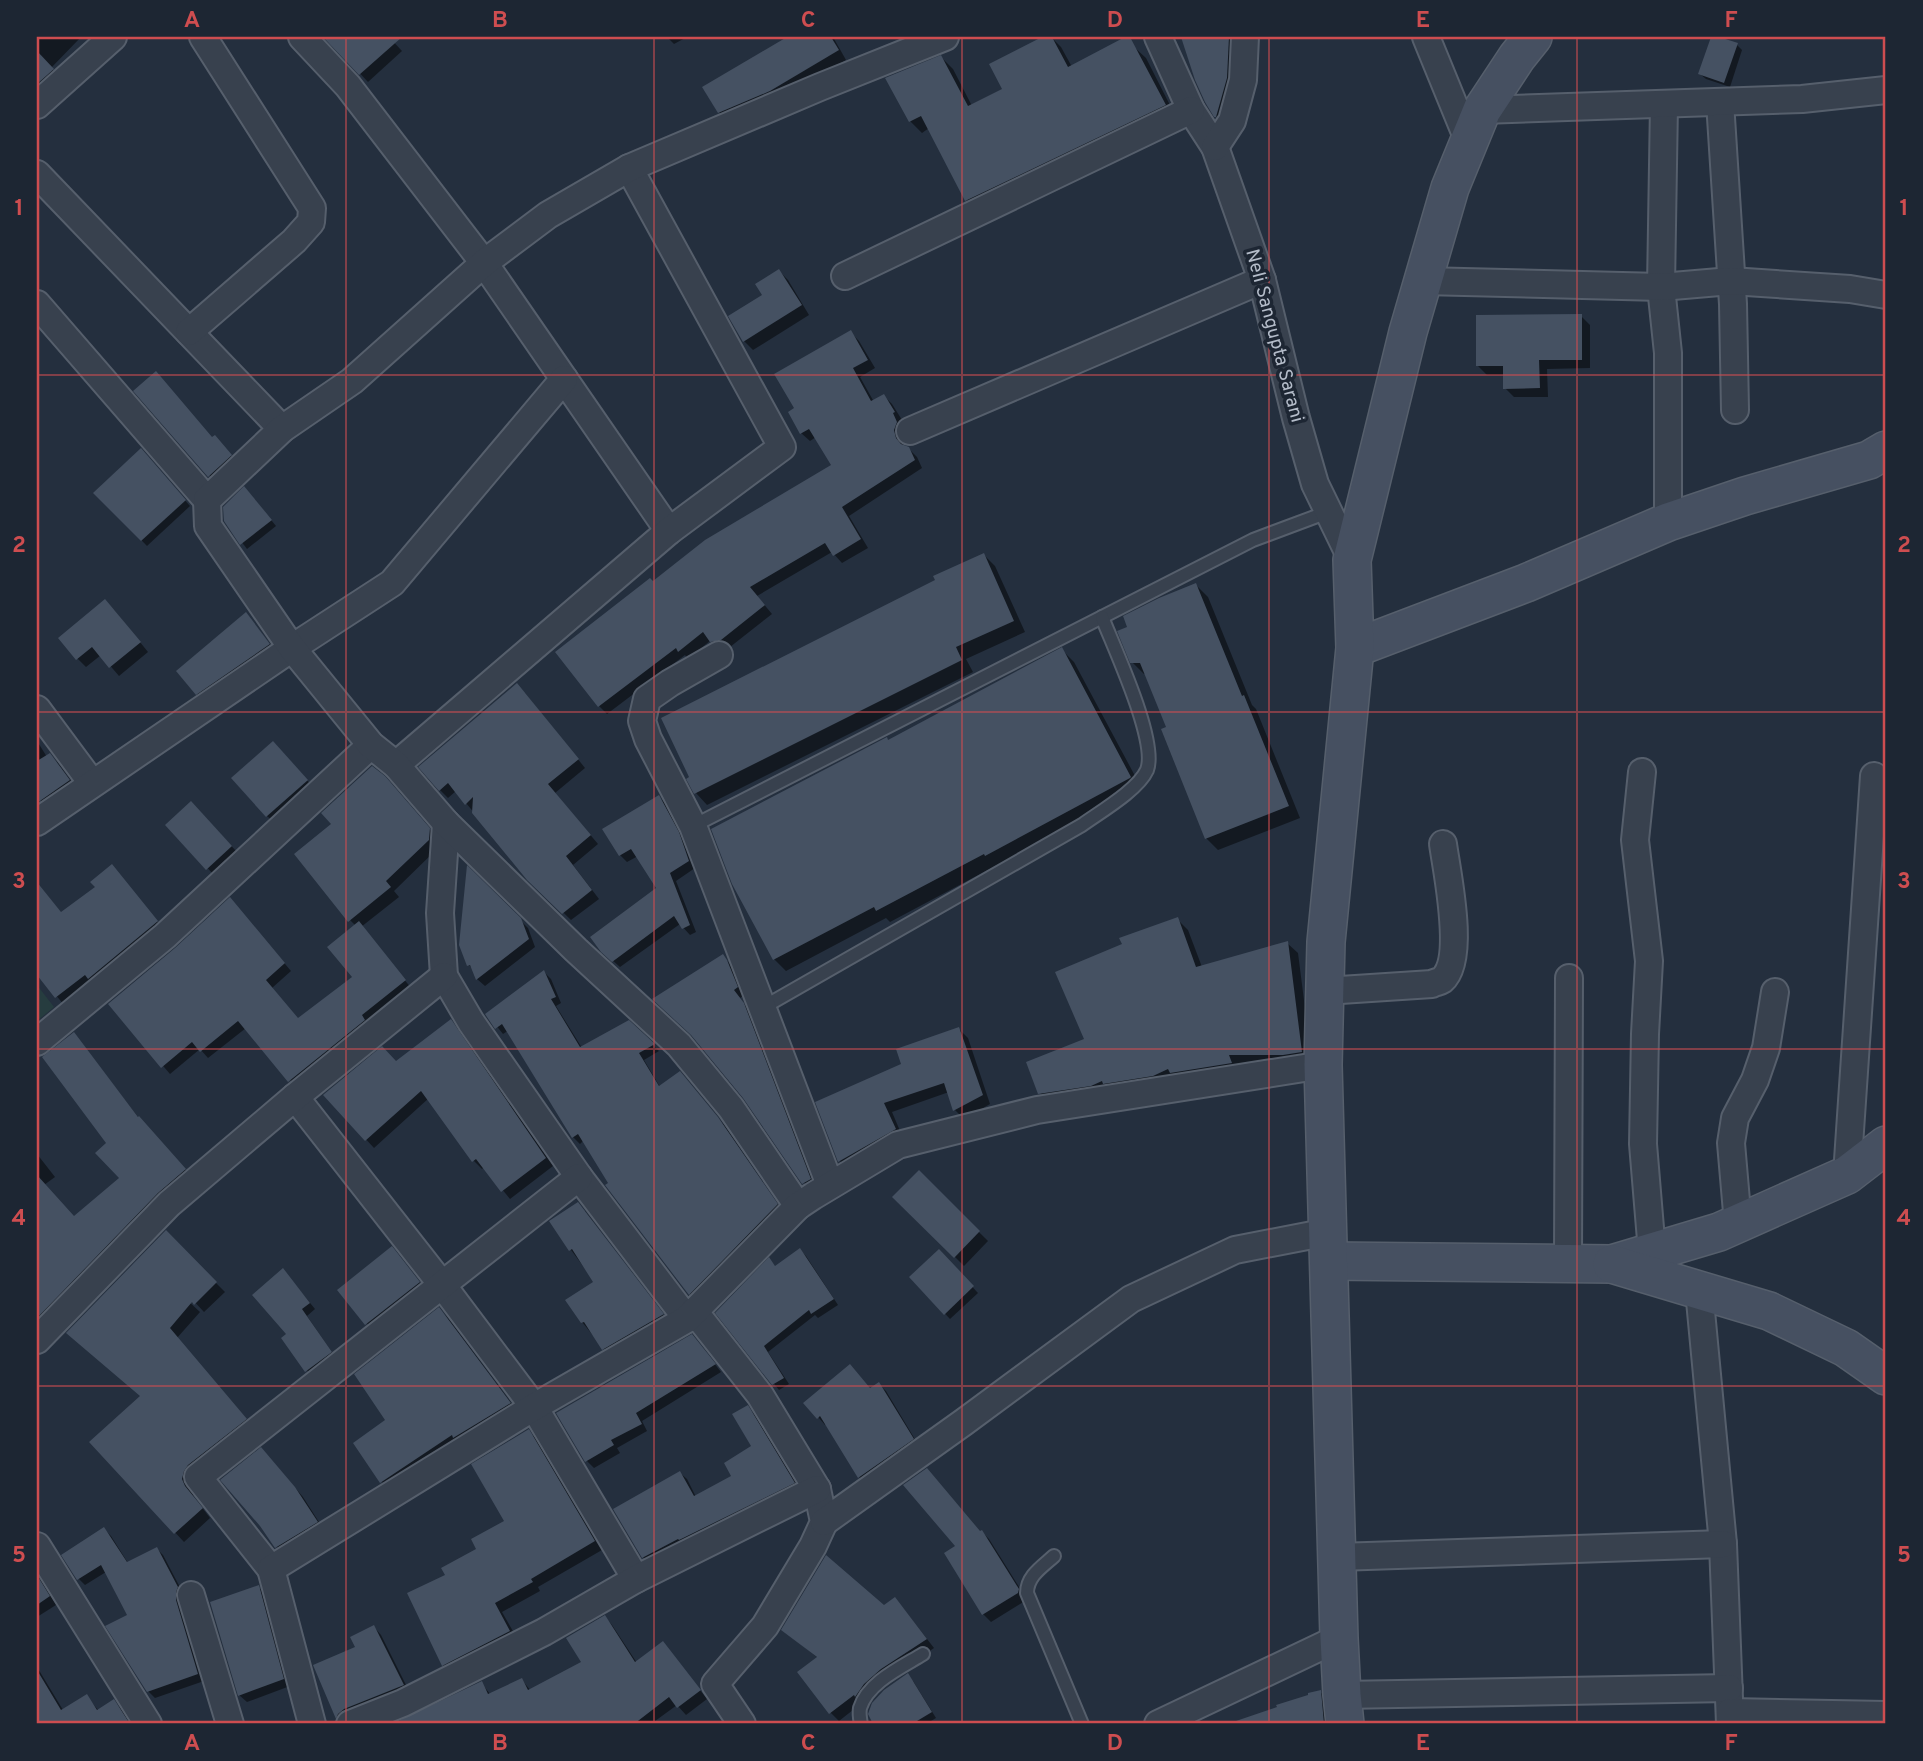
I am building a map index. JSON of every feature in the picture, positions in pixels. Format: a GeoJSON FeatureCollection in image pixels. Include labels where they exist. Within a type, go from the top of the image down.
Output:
{"type":"FeatureCollection","features":[{"type":"Feature","properties":{"kind":"main road"},"geometry":{"type":"LineString","coordinates":[[1343,1710],[1324,1065],[1326,942],[1355,648],[1352,559],[1408,331],[1450,188],[1476,126],[1521,43]]}},
{"type":"Feature","properties":{"kind":"main road"},"geometry":{"type":"LineString","coordinates":[[1355,648],[1526,583],[1668,522],[1881,456]]}},
{"type":"Feature","properties":{"kind":"main road"},"geometry":{"type":"LineString","coordinates":[[1612,1264],[1738,1224],[1846,1175],[1886,1145]]}},
{"type":"Feature","properties":{"kind":"main road"},"geometry":{"type":"LineString","coordinates":[[1328,1246],[1569,1264],[1612,1264],[1769,1311],[1846,1348],[1886,1376]]}},
{"type":"Feature","properties":{"kind":"street"},"geometry":{"type":"LineString","coordinates":[[37,106],[113,37]]}},
{"type":"Feature","properties":{"kind":"street"},"geometry":{"type":"LineString","coordinates":[[189,332],[294,242],[311,222],[312,208],[203,37]]}},
{"type":"Feature","properties":{"kind":"street"},"geometry":{"type":"LineString","coordinates":[[302,37],[348,86],[484,263],[669,531]]}},
{"type":"Feature","properties":{"kind":"street"},"geometry":{"type":"LineString","coordinates":[[207,500],[282,429],[352,381],[484,263],[548,215],[629,168],[945,37]]}},
{"type":"Feature","properties":{"kind":"street","name":"Neli Sangupta Sarani"},"geometry":{"type":"LineString","coordinates":[[1158,37],[1191,110],[1215,147],[1262,280],[1315,484],[1352,559]]}},
{"type":"Feature","properties":{"kind":"street"},"geometry":{"type":"LineString","coordinates":[[1215,147],[1232,121],[1238,101],[1243,80],[1245,37]]}},
{"type":"Feature","properties":{"kind":"street"},"geometry":{"type":"LineString","coordinates":[[1426,37],[1476,126],[1664,104],[1802,99],[1886,90]]}},
{"type":"Feature","properties":{"kind":"street"},"geometry":{"type":"LineString","coordinates":[[1720,102],[1731,281],[1734,410]]}},
{"type":"Feature","properties":{"kind":"street"},"geometry":{"type":"LineString","coordinates":[[1664,104],[1661,287],[1668,352],[1668,522]]}},
{"type":"Feature","properties":{"kind":"street"},"geometry":{"type":"LineString","coordinates":[[845,276],[1191,110]]}},
{"type":"Feature","properties":{"kind":"street"},"geometry":{"type":"LineString","coordinates":[[396,765],[669,531],[782,447],[629,168]]}},
{"type":"Feature","properties":{"kind":"street"},"geometry":{"type":"LineString","coordinates":[[37,174],[282,429]]}},
{"type":"Feature","properties":{"kind":"street"},"geometry":{"type":"LineString","coordinates":[[910,431],[1262,280]]}},
{"type":"Feature","properties":{"kind":"street"},"geometry":{"type":"LineString","coordinates":[[1423,281],[1661,287],[1731,281],[1850,289],[1886,295]]}},
{"type":"Feature","properties":{"kind":"street"},"geometry":{"type":"LineString","coordinates":[[37,304],[207,500],[208,526],[292,648],[371,745],[396,765],[446,822],[576,950],[679,1045],[731,1108],[798,1206]]}},
{"type":"Feature","properties":{"kind":"street"},"geometry":{"type":"LineString","coordinates":[[37,822],[292,648],[393,583],[564,379]]}},
{"type":"Feature","properties":{"kind":"street"},"geometry":{"type":"LineString","coordinates":[[719,655],[647,699],[642,722],[693,826],[830,1185]]}},
{"type":"Feature","properties":{"kind":"street"},"geometry":{"type":"LineString","coordinates":[[37,709],[92,783]]}},
{"type":"Feature","properties":{"kind":"street"},"geometry":{"type":"LineString","coordinates":[[37,1042],[165,936],[371,745]]}},
{"type":"Feature","properties":{"kind":"street"},"geometry":{"type":"LineString","coordinates":[[1642,772],[1635,840],[1649,961],[1643,1144],[1652,1252]]}},
{"type":"Feature","properties":{"kind":"street"},"geometry":{"type":"LineString","coordinates":[[1846,1175],[1874,776]]}},
{"type":"Feature","properties":{"kind":"street"},"geometry":{"type":"LineString","coordinates":[[446,822],[440,912],[444,976],[471,1022],[579,1178],[760,1395],[817,1489],[824,1522]]}},
{"type":"Feature","properties":{"kind":"street"},"geometry":{"type":"LineString","coordinates":[[1325,991],[1432,984],[1443,979],[1452,962],[1455,935],[1443,844]]}},
{"type":"Feature","properties":{"kind":"street"},"geometry":{"type":"LineString","coordinates":[[37,1340],[169,1204],[444,976]]}},
{"type":"Feature","properties":{"kind":"street"},"geometry":{"type":"LineString","coordinates":[[1569,978],[1569,1264]]}},
{"type":"Feature","properties":{"kind":"street"},"geometry":{"type":"LineString","coordinates":[[1738,1224],[1731,1143],[1735,1118],[1755,1080],[1766,1048],[1775,992]]}},
{"type":"Feature","properties":{"kind":"street"},"geometry":{"type":"LineString","coordinates":[[271,1569],[534,1407],[691,1315],[798,1206],[898,1145],[1037,1110],[1324,1065]]}},
{"type":"Feature","properties":{"kind":"street"},"geometry":{"type":"LineString","coordinates":[[295,1097],[534,1407],[636,1579]]}},
{"type":"Feature","properties":{"kind":"street"},"geometry":{"type":"LineString","coordinates":[[312,1724],[271,1569],[198,1477],[579,1178]]}},
{"type":"Feature","properties":{"kind":"street"},"geometry":{"type":"LineString","coordinates":[[742,1724],[715,1684],[765,1626],[813,1546],[824,1522],[1130,1298],[1235,1250],[1328,1246]]}},
{"type":"Feature","properties":{"kind":"street"},"geometry":{"type":"LineString","coordinates":[[1699,1290],[1723,1544],[1730,1708]]}},
{"type":"Feature","properties":{"kind":"street"},"geometry":{"type":"LineString","coordinates":[[350,1724],[408,1714],[636,1579],[817,1489]]}},
{"type":"Feature","properties":{"kind":"street"},"geometry":{"type":"LineString","coordinates":[[1337,1557],[1723,1544]]}},
{"type":"Feature","properties":{"kind":"street"},"geometry":{"type":"LineString","coordinates":[[37,1546],[148,1724]]}},
{"type":"Feature","properties":{"kind":"street"},"geometry":{"type":"LineString","coordinates":[[191,1595],[230,1724]]}},
{"type":"Feature","properties":{"kind":"street"},"geometry":{"type":"LineString","coordinates":[[1158,1724],[1208,1714],[1339,1639]]}},
{"type":"Feature","properties":{"kind":"street"},"geometry":{"type":"LineString","coordinates":[[1343,1710],[1730,1708],[1886,1714]]}},
{"type":"Feature","properties":{"kind":"lane"},"geometry":{"type":"LineString","coordinates":[[693,826],[1253,540],[1328,512]]}},
{"type":"Feature","properties":{"kind":"lane"},"geometry":{"type":"LineString","coordinates":[[761,1008],[1082,825],[1130,790],[1146,770],[1150,751],[1139,711],[1102,617]]}},
{"type":"Feature","properties":{"kind":"lane"},"geometry":{"type":"LineString","coordinates":[[1054,1556],[1031,1577],[1027,1593],[1082,1724]]}},
{"type":"Feature","properties":{"kind":"lane"},"geometry":{"type":"LineString","coordinates":[[860,1724],[860,1709],[868,1693],[884,1679],[923,1654]]}},
{"type":"Feature","properties":{"kind":"green space"},"geometry":{"type":"Polygon","coordinates":[[[37,985],[54,1007],[37,1021],[37,985]]]}},
{"type":"Feature","properties":{"kind":"building"},"geometry":{"type":"Polygon","coordinates":[[[323,37],[402,37],[359,75],[323,37]]]}},
{"type":"Feature","properties":{"kind":"building"},"geometry":{"type":"Polygon","coordinates":[[[787,37],[831,37],[839,50],[770,91],[718,113],[702,87],[787,37]]]}},
{"type":"Feature","properties":{"kind":"building"},"geometry":{"type":"Polygon","coordinates":[[[1042,37],[1052,37],[1068,67],[1125,37],[1130,37],[1166,105],[965,201],[921,116],[909,122],[885,78],[941,55],[968,106],[1002,89],[989,64],[1042,37]]]}},
{"type":"Feature","properties":{"kind":"building"},"geometry":{"type":"Polygon","coordinates":[[[1181,37],[1229,37],[1227,78],[1216,117],[1205,102],[1195,80],[1181,37]]]}},
{"type":"Feature","properties":{"kind":"building"},"geometry":{"type":"Polygon","coordinates":[[[1711,37],[1738,43],[1724,83],[1698,74],[1711,37]]]}},
{"type":"Feature","properties":{"kind":"building"},"geometry":{"type":"Polygon","coordinates":[[[37,51],[54,69],[37,84],[37,51]]]}},
{"type":"Feature","properties":{"kind":"building"},"geometry":{"type":"Polygon","coordinates":[[[779,269],[802,305],[743,342],[728,316],[762,295],[755,284],[779,269]]]}},
{"type":"Feature","properties":{"kind":"building"},"geometry":{"type":"Polygon","coordinates":[[[1582,314],[1582,360],[1539,360],[1540,388],[1503,389],[1503,366],[1476,366],[1476,315],[1582,314]]]}},
{"type":"Feature","properties":{"kind":"building"},"geometry":{"type":"Polygon","coordinates":[[[851,330],[868,360],[853,368],[871,401],[884,394],[895,412],[896,438],[909,447],[915,460],[842,507],[861,539],[833,556],[825,543],[750,587],[765,605],[721,640],[710,642],[703,632],[678,652],[676,648],[598,707],[555,652],[650,578],[653,581],[705,540],[831,465],[809,429],[800,434],[788,412],[794,408],[774,374],[851,330]]]}},
{"type":"Feature","properties":{"kind":"building"},"geometry":{"type":"Polygon","coordinates":[[[156,371],[212,437],[215,435],[232,455],[208,477],[133,391],[156,371]]]}},
{"type":"Feature","properties":{"kind":"building"},"geometry":{"type":"Polygon","coordinates":[[[141,448],[186,500],[141,541],[93,493],[141,448]]]}},
{"type":"Feature","properties":{"kind":"building"},"geometry":{"type":"Polygon","coordinates":[[[244,486],[272,520],[240,545],[224,521],[223,507],[244,486]]]}},
{"type":"Feature","properties":{"kind":"building"},"geometry":{"type":"Polygon","coordinates":[[[984,553],[1014,621],[956,647],[962,660],[694,794],[686,779],[689,777],[661,718],[935,580],[933,576],[984,553]]]}},
{"type":"Feature","properties":{"kind":"building"},"geometry":{"type":"Polygon","coordinates":[[[1196,583],[1289,806],[1205,839],[1161,729],[1166,727],[1140,663],[1130,663],[1117,631],[1127,627],[1123,616],[1196,583]]]}},
{"type":"Feature","properties":{"kind":"building"},"geometry":{"type":"Polygon","coordinates":[[[105,599],[141,642],[109,668],[92,647],[76,660],[58,638],[105,599]]]}},
{"type":"Feature","properties":{"kind":"building"},"geometry":{"type":"Polygon","coordinates":[[[246,612],[270,644],[196,695],[176,671],[246,612]]]}},
{"type":"Feature","properties":{"kind":"building"},"geometry":{"type":"Polygon","coordinates":[[[1062,647],[1131,777],[985,856],[984,854],[876,911],[874,907],[773,960],[732,884],[711,829],[887,737],[888,740],[1062,647]]]}},
{"type":"Feature","properties":{"kind":"building"},"geometry":{"type":"Polygon","coordinates":[[[517,683],[579,759],[548,784],[591,835],[566,856],[592,890],[562,914],[527,880],[472,813],[473,797],[465,805],[448,783],[439,791],[418,767],[517,683]]]}},
{"type":"Feature","properties":{"kind":"building"},"geometry":{"type":"Polygon","coordinates":[[[273,741],[308,780],[266,817],[231,778],[273,741]]]}},
{"type":"Feature","properties":{"kind":"building"},"geometry":{"type":"Polygon","coordinates":[[[50,753],[70,780],[37,803],[37,761],[50,753]]]}},
{"type":"Feature","properties":{"kind":"building"},"geometry":{"type":"Polygon","coordinates":[[[372,766],[385,776],[430,828],[429,840],[386,881],[391,887],[348,922],[294,854],[331,824],[321,813],[372,766]]]}},
{"type":"Feature","properties":{"kind":"building"},"geometry":{"type":"Polygon","coordinates":[[[659,795],[679,832],[689,861],[670,873],[690,925],[682,929],[674,916],[612,962],[590,937],[656,888],[631,849],[619,856],[602,829],[659,795]]]}},
{"type":"Feature","properties":{"kind":"building"},"geometry":{"type":"Polygon","coordinates":[[[191,801],[232,846],[206,870],[165,825],[191,801]]]}},
{"type":"Feature","properties":{"kind":"building"},"geometry":{"type":"Polygon","coordinates":[[[112,864],[158,921],[88,979],[85,975],[55,998],[37,975],[37,882],[61,912],[95,887],[90,882],[112,864]]]}},
{"type":"Feature","properties":{"kind":"building"},"geometry":{"type":"Polygon","coordinates":[[[467,865],[521,918],[529,939],[476,980],[459,945],[467,865]]]}},
{"type":"Feature","properties":{"kind":"building"},"geometry":{"type":"Polygon","coordinates":[[[230,897],[285,963],[266,980],[298,1018],[352,977],[327,947],[359,921],[406,980],[362,1015],[365,1020],[288,1082],[238,1021],[200,1052],[192,1042],[161,1068],[108,1004],[230,897]]]}},
{"type":"Feature","properties":{"kind":"building"},"geometry":{"type":"Polygon","coordinates":[[[1178,917],[1196,967],[1288,941],[1302,1052],[1283,1055],[1229,1055],[1232,1063],[1170,1073],[1168,1069],[1153,1076],[1103,1084],[1102,1081],[1091,1086],[1038,1094],[1026,1062],[1084,1039],[1055,972],[1122,944],[1119,938],[1178,917]]]}},
{"type":"Feature","properties":{"kind":"building"},"geometry":{"type":"Polygon","coordinates":[[[723,954],[738,987],[734,990],[744,1003],[811,1179],[802,1184],[743,1098],[691,1035],[652,999],[723,954]]]}},
{"type":"Feature","properties":{"kind":"building"},"geometry":{"type":"Polygon","coordinates":[[[544,970],[556,997],[551,999],[580,1047],[629,1020],[655,1044],[639,1053],[659,1086],[680,1071],[718,1117],[778,1204],[689,1295],[605,1185],[608,1183],[578,1134],[572,1138],[502,1024],[495,1029],[485,1014],[544,970]]]}},
{"type":"Feature","properties":{"kind":"building"},"geometry":{"type":"Polygon","coordinates":[[[451,1019],[546,1158],[501,1192],[476,1159],[472,1162],[421,1091],[365,1141],[323,1095],[382,1046],[396,1061],[451,1019]]]}},
{"type":"Feature","properties":{"kind":"building"},"geometry":{"type":"Polygon","coordinates":[[[959,1027],[983,1095],[953,1111],[944,1083],[884,1103],[896,1129],[838,1162],[815,1102],[901,1064],[896,1049],[959,1027]]]}},
{"type":"Feature","properties":{"kind":"building"},"geometry":{"type":"Polygon","coordinates":[[[74,1032],[138,1117],[186,1169],[158,1193],[37,1318],[37,1175],[74,1216],[119,1178],[95,1153],[106,1143],[42,1057],[74,1032]]]}},
{"type":"Feature","properties":{"kind":"building"},"geometry":{"type":"Polygon","coordinates":[[[919,1170],[980,1231],[954,1258],[892,1197],[919,1170]]]}},
{"type":"Feature","properties":{"kind":"building"},"geometry":{"type":"Polygon","coordinates":[[[578,1202],[664,1314],[602,1350],[584,1322],[581,1323],[565,1300],[593,1282],[572,1249],[569,1251],[549,1221],[578,1202]]]}},
{"type":"Feature","properties":{"kind":"building"},"geometry":{"type":"Polygon","coordinates":[[[166,1230],[217,1282],[194,1305],[192,1302],[170,1328],[247,1419],[184,1471],[182,1479],[185,1486],[203,1508],[174,1534],[89,1442],[140,1396],[66,1333],[166,1230]]]}},
{"type":"Feature","properties":{"kind":"building"},"geometry":{"type":"Polygon","coordinates":[[[392,1246],[420,1282],[365,1325],[337,1290],[392,1246]]]}},
{"type":"Feature","properties":{"kind":"building"},"geometry":{"type":"Polygon","coordinates":[[[800,1248],[834,1299],[811,1314],[809,1310],[764,1346],[784,1378],[772,1385],[715,1313],[769,1257],[775,1266],[800,1248]]]}},
{"type":"Feature","properties":{"kind":"building"},"geometry":{"type":"Polygon","coordinates":[[[939,1249],[974,1286],[944,1315],[909,1277],[939,1249]]]}},
{"type":"Feature","properties":{"kind":"building"},"geometry":{"type":"Polygon","coordinates":[[[283,1268],[310,1303],[302,1309],[332,1352],[305,1372],[281,1338],[286,1334],[252,1295],[283,1268]]]}},
{"type":"Feature","properties":{"kind":"building"},"geometry":{"type":"Polygon","coordinates":[[[439,1307],[511,1403],[453,1438],[452,1435],[380,1483],[353,1443],[385,1420],[354,1374],[439,1307]]]}},
{"type":"Feature","properties":{"kind":"building"},"geometry":{"type":"Polygon","coordinates":[[[692,1334],[716,1364],[636,1413],[642,1424],[611,1440],[614,1445],[585,1462],[556,1413],[692,1334]]]}},
{"type":"Feature","properties":{"kind":"building"},"geometry":{"type":"Polygon","coordinates":[[[850,1364],[870,1388],[879,1382],[914,1439],[858,1478],[820,1416],[817,1419],[803,1403],[850,1364]]]}},
{"type":"Feature","properties":{"kind":"building"},"geometry":{"type":"Polygon","coordinates":[[[748,1405],[795,1483],[642,1558],[613,1509],[680,1471],[694,1496],[731,1476],[724,1463],[751,1446],[732,1414],[748,1405]]]}},
{"type":"Feature","properties":{"kind":"building"},"geometry":{"type":"Polygon","coordinates":[[[529,1429],[595,1541],[531,1579],[533,1582],[495,1603],[510,1631],[442,1666],[407,1593],[445,1575],[441,1568],[476,1549],[471,1539],[504,1521],[471,1464],[529,1429]]]}},
{"type":"Feature","properties":{"kind":"building"},"geometry":{"type":"Polygon","coordinates":[[[261,1447],[295,1487],[318,1522],[275,1548],[260,1526],[220,1480],[261,1447]]]}},
{"type":"Feature","properties":{"kind":"building"},"geometry":{"type":"Polygon","coordinates":[[[927,1468],[980,1531],[982,1530],[1019,1589],[1018,1593],[982,1615],[944,1553],[955,1546],[903,1485],[927,1468]]]}},
{"type":"Feature","properties":{"kind":"building"},"geometry":{"type":"Polygon","coordinates":[[[104,1527],[127,1562],[157,1547],[178,1587],[176,1600],[198,1674],[147,1692],[105,1626],[127,1615],[101,1565],[77,1580],[61,1555],[104,1527]]]}},
{"type":"Feature","properties":{"kind":"building"},"geometry":{"type":"Polygon","coordinates":[[[826,1555],[884,1605],[895,1597],[927,1639],[881,1669],[864,1684],[855,1697],[854,1695],[829,1714],[797,1672],[817,1657],[781,1630],[826,1555]]]}},
{"type":"Feature","properties":{"kind":"building"},"geometry":{"type":"Polygon","coordinates":[[[37,1575],[50,1596],[37,1605],[37,1575]]]}},
{"type":"Feature","properties":{"kind":"building"},"geometry":{"type":"Polygon","coordinates":[[[259,1585],[284,1679],[238,1696],[210,1602],[259,1585]]]}},
{"type":"Feature","properties":{"kind":"building"},"geometry":{"type":"Polygon","coordinates":[[[605,1615],[635,1662],[663,1641],[701,1690],[677,1708],[669,1697],[634,1724],[392,1724],[482,1681],[488,1694],[522,1678],[528,1690],[581,1662],[566,1638],[605,1615]]]}},
{"type":"Feature","properties":{"kind":"building"},"geometry":{"type":"Polygon","coordinates":[[[374,1625],[404,1685],[344,1709],[336,1719],[313,1665],[355,1647],[350,1637],[374,1625]]]}},
{"type":"Feature","properties":{"kind":"building"},"geometry":{"type":"Polygon","coordinates":[[[37,1670],[61,1710],[87,1694],[97,1710],[114,1699],[130,1724],[37,1724],[37,1670]]]}},
{"type":"Feature","properties":{"kind":"building"},"geometry":{"type":"Polygon","coordinates":[[[908,1673],[932,1712],[912,1724],[873,1724],[868,1714],[872,1703],[884,1690],[908,1673]]]}},
{"type":"Feature","properties":{"kind":"building"},"geometry":{"type":"Polygon","coordinates":[[[1321,1690],[1324,1724],[1236,1724],[1236,1721],[1277,1707],[1276,1705],[1321,1690]]]}}]}
